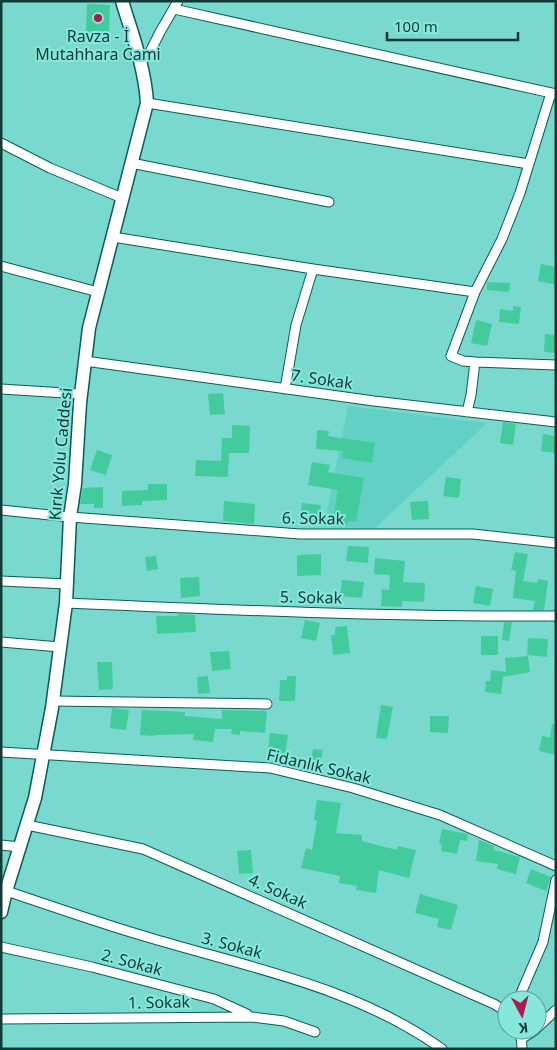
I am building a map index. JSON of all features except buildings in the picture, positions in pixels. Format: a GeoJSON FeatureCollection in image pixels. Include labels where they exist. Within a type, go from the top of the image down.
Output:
{"type":"FeatureCollection","features":[{"type":"Feature","properties":{"kind":"street","name":"Kırık Yolu Caddesi"},"geometry":{"type":"LineString","coordinates":[[1,912],[28,825],[44,755],[53,701],[66,604],[70,517],[89,328],[148,103],[140,61],[122,1]]}},
{"type":"Feature","properties":{"kind":"street"},"geometry":{"type":"LineString","coordinates":[[140,61],[150,52],[176,5],[553,94],[502,239],[475,292],[451,356],[462,361],[556,365]]}},
{"type":"Feature","properties":{"kind":"street"},"geometry":{"type":"LineString","coordinates":[[148,103],[529,164]]}},
{"type":"Feature","properties":{"kind":"street"},"geometry":{"type":"LineString","coordinates":[[1,143],[50,168],[122,198]]}},
{"type":"Feature","properties":{"kind":"street"},"geometry":{"type":"LineString","coordinates":[[131,163],[330,202]]}},
{"type":"Feature","properties":{"kind":"street"},"geometry":{"type":"LineString","coordinates":[[113,236],[313,269],[475,292]]}},
{"type":"Feature","properties":{"kind":"street"},"geometry":{"type":"LineString","coordinates":[[1,266],[98,292]]}},
{"type":"Feature","properties":{"kind":"street"},"geometry":{"type":"LineString","coordinates":[[285,389],[294,333],[313,269]]}},
{"type":"Feature","properties":{"kind":"street","name":"7. Sokak"},"geometry":{"type":"LineString","coordinates":[[85,361],[285,389],[556,422]]}},
{"type":"Feature","properties":{"kind":"street"},"geometry":{"type":"LineString","coordinates":[[467,412],[475,362]]}},
{"type":"Feature","properties":{"kind":"street"},"geometry":{"type":"LineString","coordinates":[[1,389],[81,394]]}},
{"type":"Feature","properties":{"kind":"street","name":"6. Sokak"},"geometry":{"type":"LineString","coordinates":[[1,510],[300,534],[473,534],[556,542]]}},
{"type":"Feature","properties":{"kind":"street"},"geometry":{"type":"LineString","coordinates":[[1,581],[67,584]]}},
{"type":"Feature","properties":{"kind":"street","name":"5. Sokak"},"geometry":{"type":"LineString","coordinates":[[66,604],[488,617],[556,616]]}},
{"type":"Feature","properties":{"kind":"street"},"geometry":{"type":"LineString","coordinates":[[1,642],[60,647]]}},
{"type":"Feature","properties":{"kind":"street"},"geometry":{"type":"LineString","coordinates":[[53,701],[267,704]]}},
{"type":"Feature","properties":{"kind":"street","name":"Fidanlık Sokak"},"geometry":{"type":"LineString","coordinates":[[1,752],[270,768],[353,788],[440,815],[556,866]]}},
{"type":"Feature","properties":{"kind":"street","name":"4. Sokak"},"geometry":{"type":"LineString","coordinates":[[28,825],[142,849],[497,1006]]}},
{"type":"Feature","properties":{"kind":"street"},"geometry":{"type":"LineString","coordinates":[[1,845],[20,847]]}},
{"type":"Feature","properties":{"kind":"street"},"geometry":{"type":"LineString","coordinates":[[522,990],[543,942],[556,880]]}},
{"type":"Feature","properties":{"kind":"street","name":"3. Sokak"},"geometry":{"type":"LineString","coordinates":[[6,891],[152,939],[307,983],[403,1023],[442,1049]]}},
{"type":"Feature","properties":{"kind":"street","name":"2. Sokak"},"geometry":{"type":"LineString","coordinates":[[1,947],[92,967],[214,1000],[252,1016]]}},
{"type":"Feature","properties":{"kind":"street","name":"1. Sokak"},"geometry":{"type":"LineString","coordinates":[[1,1019],[252,1016],[284,1021],[315,1032]]}},
{"type":"Feature","properties":{"kind":"shaded area"},"geometry":{"type":"Polygon","coordinates":[[[348,406],[487,423],[375,528],[324,527],[348,406]]]}},
{"type":"Feature","properties":{"kind":"place","name":"Ravza - İ Mutahhara Cami"},"geometry":{"type":"Point","coordinates":[98,18]}}]}
